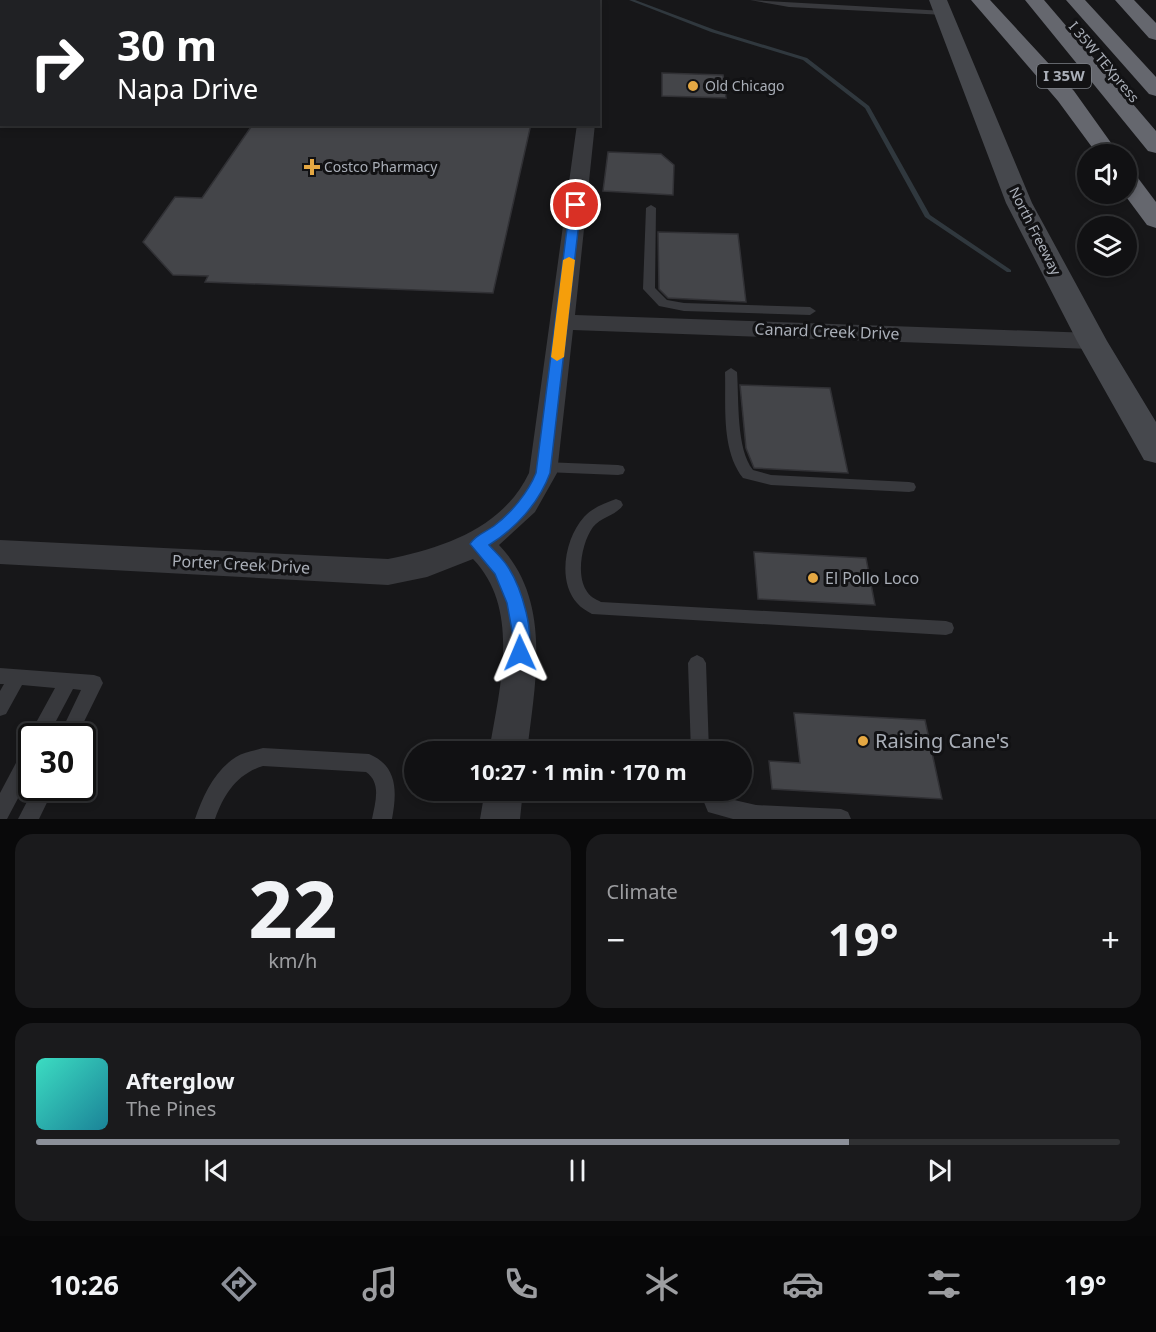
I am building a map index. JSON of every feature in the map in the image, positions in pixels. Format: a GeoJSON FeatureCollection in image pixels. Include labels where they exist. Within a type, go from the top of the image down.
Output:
{"type":"FeatureCollection","features":[{"type":"Feature","properties":{"kind":"highway"},"geometry":{"type":"LineString","coordinates":[[980,0],[1066,96],[1101,144]]}},
{"type":"Feature","properties":{"kind":"highway","name":"I 35W"},"geometry":{"type":"LineString","coordinates":[[1001,0],[1116,144]]}},
{"type":"Feature","properties":{"kind":"highway"},"geometry":{"type":"LineString","coordinates":[[1034,0],[1076,46],[1156,146]]}},
{"type":"Feature","properties":{"kind":"highway","name":"I 35W TEXpress"},"geometry":{"type":"LineString","coordinates":[[1052,0],[1156,124]]}},
{"type":"Feature","properties":{"kind":"highway","name":"I 35W TEXpress"},"geometry":{"type":"LineString","coordinates":[[1075,0],[1156,90]]}},
{"type":"Feature","properties":{"kind":"highway"},"geometry":{"type":"LineString","coordinates":[[1116,4],[1156,34]]}},
{"type":"Feature","properties":{"kind":"highway"},"geometry":{"type":"LineString","coordinates":[[1116,4],[1156,66]]}},
{"type":"Feature","properties":{"kind":"highway","name":"I 35W"},"geometry":{"type":"LineString","coordinates":[[1137,170],[1156,195]]}},
{"type":"Feature","properties":{"kind":"highway"},"geometry":{"type":"LineString","coordinates":[[1137,194],[1156,220]]}},
{"type":"Feature","properties":{"kind":"main road","name":"North Freeway"},"geometry":{"type":"LineString","coordinates":[[941,7],[1019,203],[1092,341],[1156,451]]}},
{"type":"Feature","properties":{"kind":"street","name":"Porter Creek Drive"},"geometry":{"type":"LineString","coordinates":[[0,552],[388,572],[427,564],[478,544],[500,530],[536,490],[544,467],[586,126]]}},
{"type":"Feature","properties":{"kind":"street","name":"Canard Creek Drive"},"geometry":{"type":"LineString","coordinates":[[561,322],[1092,341]]}},
{"type":"Feature","properties":{"kind":"street"},"geometry":{"type":"LineString","coordinates":[[478,544],[502,571],[515,603],[522,636],[509,741]]}},
{"type":"Feature","properties":{"kind":"street"},"geometry":{"type":"LineString","coordinates":[[500,819],[502,801]]}},
{"type":"Feature","properties":{"kind":"lane"},"geometry":{"type":"LineString","coordinates":[[753,0],[789,5],[941,7]]}},
{"type":"Feature","properties":{"kind":"lane"},"geometry":{"type":"LineString","coordinates":[[651,208],[649,289],[663,303],[684,307],[810,311]]}},
{"type":"Feature","properties":{"kind":"lane"},"geometry":{"type":"LineString","coordinates":[[731,372],[737,450],[742,468],[750,475],[771,480],[909,487]]}},
{"type":"Feature","properties":{"kind":"lane"},"geometry":{"type":"LineString","coordinates":[[544,467],[618,470]]}},
{"type":"Feature","properties":{"kind":"lane"},"geometry":{"type":"LineString","coordinates":[[616,505],[594,516],[581,531],[574,557],[574,577],[581,597],[598,609],[946,628]]}},
{"type":"Feature","properties":{"kind":"lane"},"geometry":{"type":"LineString","coordinates":[[697,663],[700,741]]}},
{"type":"Feature","properties":{"kind":"lane"},"geometry":{"type":"LineString","coordinates":[[0,708],[9,677],[94,682],[74,723]]}},
{"type":"Feature","properties":{"kind":"lane"},"geometry":{"type":"LineString","coordinates":[[46,723],[68,681]]}},
{"type":"Feature","properties":{"kind":"lane"},"geometry":{"type":"LineString","coordinates":[[205,819],[211,802],[226,778],[243,763],[263,757],[369,763],[377,767],[386,779],[386,798],[382,819]]}},
{"type":"Feature","properties":{"kind":"lane"},"geometry":{"type":"LineString","coordinates":[[0,813],[18,779]]}},
{"type":"Feature","properties":{"kind":"lane"},"geometry":{"type":"LineString","coordinates":[[28,819],[37,801]]}},
{"type":"Feature","properties":{"kind":"lane"},"geometry":{"type":"LineString","coordinates":[[713,801],[715,805],[756,815],[841,819]]}},
{"type":"Feature","properties":{"kind":"building","name":"Old Chicago"},"geometry":{"type":"Polygon","coordinates":[[[662,73],[723,75],[726,98],[662,96],[662,73]]]}},
{"type":"Feature","properties":{"kind":"building"},"geometry":{"type":"Polygon","coordinates":[[[252,126],[531,126],[493,293],[205,282],[208,276],[173,275],[143,242],[175,197],[202,198],[252,126]]]}},
{"type":"Feature","properties":{"kind":"building"},"geometry":{"type":"Polygon","coordinates":[[[608,152],[661,154],[674,165],[673,195],[603,191],[608,152]]]}},
{"type":"Feature","properties":{"kind":"building"},"geometry":{"type":"Polygon","coordinates":[[[658,232],[738,234],[746,302],[668,298],[659,289],[658,232]]]}},
{"type":"Feature","properties":{"kind":"building"},"geometry":{"type":"Polygon","coordinates":[[[740,385],[830,388],[848,473],[754,468],[746,448],[740,385]]]}},
{"type":"Feature","properties":{"kind":"building","name":"El Pollo Loco"},"geometry":{"type":"Polygon","coordinates":[[[754,552],[866,558],[875,605],[758,599],[754,552]]]}},
{"type":"Feature","properties":{"kind":"building","name":"Raising Cane's"},"geometry":{"type":"Polygon","coordinates":[[[794,713],[925,720],[942,799],[772,789],[769,761],[800,763],[794,713]]]}},
{"type":"Feature","properties":{"kind":"waterway"},"geometry":{"type":"LineString","coordinates":[[631,0],[713,31],[805,59],[867,107],[927,216],[1009,271]]}},
{"type":"Feature","properties":{"kind":"slow traffic"},"geometry":{"type":"LineString","coordinates":[[557,357],[569,260]]}},
{"type":"Feature","properties":{"kind":"place","name":"Old Chicago"},"geometry":{"type":"Point","coordinates":[693,86]}},
{"type":"Feature","properties":{"kind":"place","name":"Costco Pharmacy"},"geometry":{"type":"Point","coordinates":[312,167]}},
{"type":"Feature","properties":{"kind":"place","name":"El Pollo Loco"},"geometry":{"type":"Point","coordinates":[813,578]}},
{"type":"Feature","properties":{"kind":"place","name":"Raising Cane's"},"geometry":{"type":"Point","coordinates":[863,741]}},
{"type":"Feature","properties":{"kind":"route"},"geometry":{"type":"LineString","coordinates":[[520,653],[522,636],[515,603],[502,571],[478,544],[500,530],[522,506],[536,490],[543,473],[576,205]]}}]}
